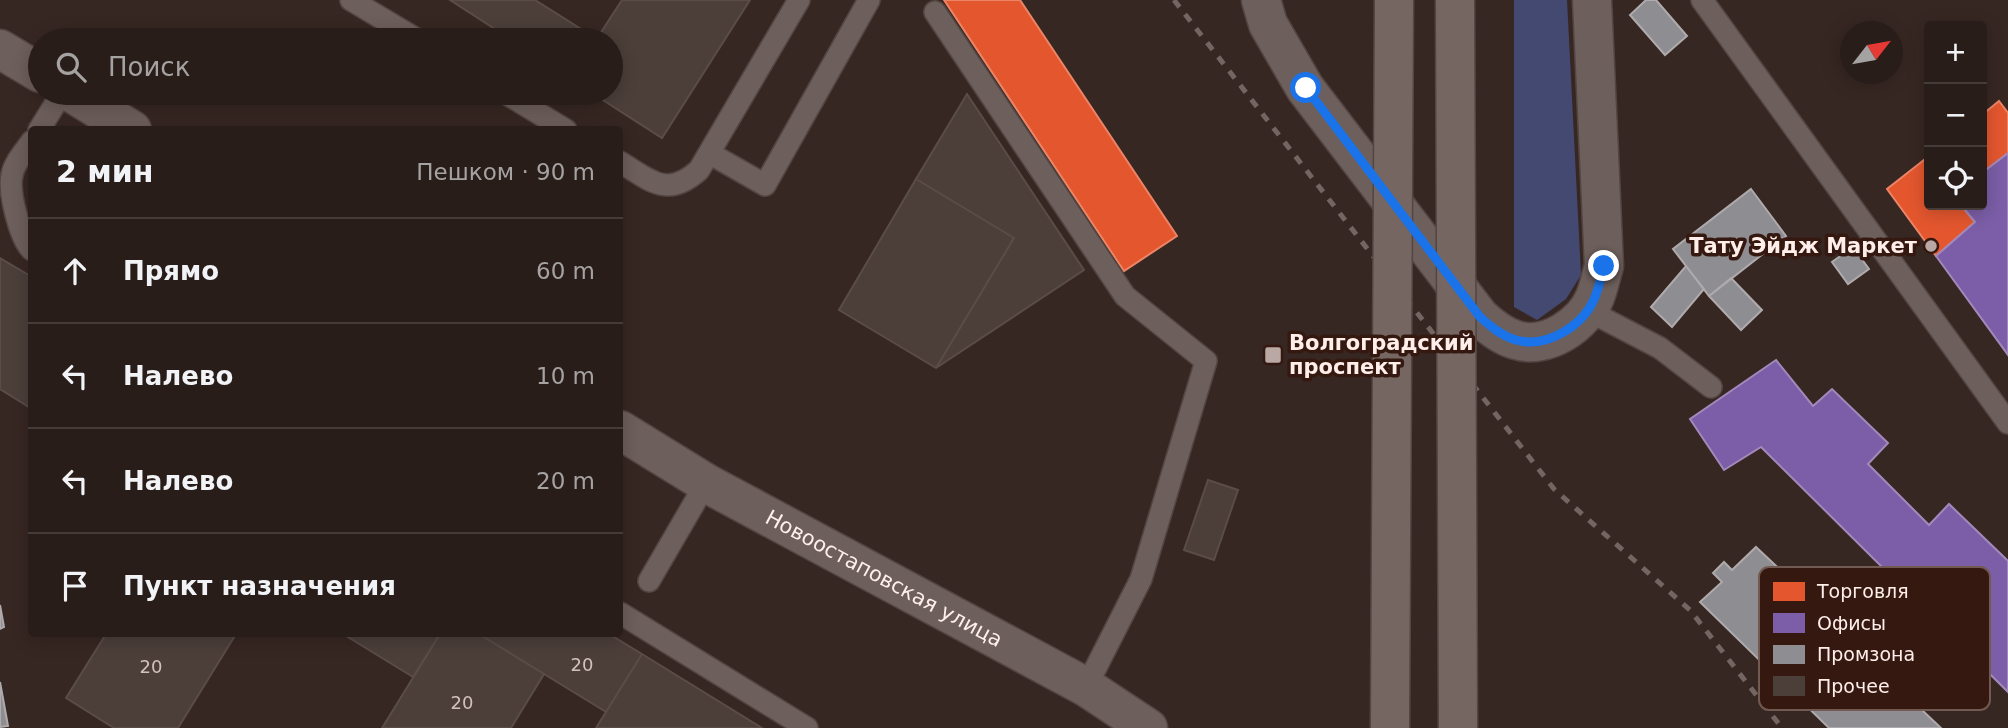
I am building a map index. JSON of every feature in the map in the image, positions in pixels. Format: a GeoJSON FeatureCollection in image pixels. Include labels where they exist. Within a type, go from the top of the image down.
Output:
{"type":"FeatureCollection","features":[{"type":"Feature","properties":{"kind":"main road"},"geometry":{"type":"LineString","coordinates":[[1390,728],[1394,0]]}},
{"type":"Feature","properties":{"kind":"main road"},"geometry":{"type":"LineString","coordinates":[[1455,0],[1458,728]]}},
{"type":"Feature","properties":{"kind":"street"},"geometry":{"type":"LineString","coordinates":[[1261,0],[1268,24],[1306,88],[1480,317],[1501,334],[1518,341],[1541,341],[1565,331],[1582,319],[1595,297],[1604,266],[1592,0]]}},
{"type":"Feature","properties":{"kind":"street"},"geometry":{"type":"LineString","coordinates":[[0,48],[28,66]]}},
{"type":"Feature","properties":{"kind":"street"},"geometry":{"type":"LineString","coordinates":[[91,105],[126,126]]}},
{"type":"Feature","properties":{"kind":"street","name":"Новоостаповская улица"},"geometry":{"type":"LineString","coordinates":[[623,432],[706,483],[1086,687],[1148,728]]}},
{"type":"Feature","properties":{"kind":"lane"},"geometry":{"type":"LineString","coordinates":[[351,0],[398,28]]}},
{"type":"Feature","properties":{"kind":"lane"},"geometry":{"type":"LineString","coordinates":[[623,164],[668,187],[689,179],[699,170],[799,0]]}},
{"type":"Feature","properties":{"kind":"lane"},"geometry":{"type":"LineString","coordinates":[[709,153],[765,185],[869,0]]}},
{"type":"Feature","properties":{"kind":"lane"},"geometry":{"type":"LineString","coordinates":[[1702,0],[2008,423]]}},
{"type":"Feature","properties":{"kind":"lane"},"geometry":{"type":"LineString","coordinates":[[935,12],[1125,296],[1206,361],[1141,579],[1086,687]]}},
{"type":"Feature","properties":{"kind":"lane"},"geometry":{"type":"LineString","coordinates":[[41,126],[55,105]]}},
{"type":"Feature","properties":{"kind":"lane"},"geometry":{"type":"LineString","coordinates":[[525,105],[559,126]]}},
{"type":"Feature","properties":{"kind":"lane"},"geometry":{"type":"LineString","coordinates":[[28,147],[15,166],[11,186],[22,237],[28,245]]}},
{"type":"Feature","properties":{"kind":"lane"},"geometry":{"type":"LineString","coordinates":[[1587,310],[1660,348],[1711,387]]}},
{"type":"Feature","properties":{"kind":"lane"},"geometry":{"type":"LineString","coordinates":[[649,581],[706,483]]}},
{"type":"Feature","properties":{"kind":"lane"},"geometry":{"type":"LineString","coordinates":[[623,615],[807,728]]}},
{"type":"Feature","properties":{"kind":"shaded area"},"geometry":{"type":"Polygon","coordinates":[[[1514,0],[1567,0],[1581,275],[1566,299],[1537,320],[1514,307],[1514,0]]]}},
{"type":"Feature","properties":{"kind":"building: Торговля"},"geometry":{"type":"Polygon","coordinates":[[[944,0],[1020,0],[1177,236],[1124,271],[944,0]]]}},
{"type":"Feature","properties":{"kind":"building: Торговля"},"geometry":{"type":"Polygon","coordinates":[[[1999,101],[2008,113],[2008,153],[1987,169],[1987,147],[1987,111],[1999,101]]]}},
{"type":"Feature","properties":{"kind":"building: Торговля"},"geometry":{"type":"Polygon","coordinates":[[[1924,160],[1924,210],[1965,210],[1975,222],[1936,256],[1887,189],[1924,160]]]}},
{"type":"Feature","properties":{"kind":"building: Офисы"},"geometry":{"type":"Polygon","coordinates":[[[2008,153],[2008,355],[1936,256],[1975,222],[1965,210],[1987,210],[1987,169],[2008,153]]]}},
{"type":"Feature","properties":{"kind":"building: Офисы"},"geometry":{"type":"Polygon","coordinates":[[[1776,360],[1813,406],[1832,389],[1888,443],[1868,464],[1929,525],[1949,504],[2008,561],[2008,692],[1990,674],[1990,567],[1882,567],[1761,447],[1724,470],[1690,419],[1776,360]]]}},
{"type":"Feature","properties":{"kind":"building: Промзона"},"geometry":{"type":"Polygon","coordinates":[[[1646,0],[1656,0],[1687,36],[1665,55],[1630,15],[1646,0]]]}},
{"type":"Feature","properties":{"kind":"building: Промзона"},"geometry":{"type":"Polygon","coordinates":[[[1751,189],[1786,236],[1709,296],[1673,249],[1751,189]]]}},
{"type":"Feature","properties":{"kind":"building: Промзона"},"geometry":{"type":"Polygon","coordinates":[[[1853,247],[1869,269],[1848,284],[1832,262],[1853,247]]]}},
{"type":"Feature","properties":{"kind":"building: Промзона"},"geometry":{"type":"Polygon","coordinates":[[[1686,266],[1704,289],[1672,327],[1651,307],[1686,266]]]}},
{"type":"Feature","properties":{"kind":"building: Промзона"},"geometry":{"type":"Polygon","coordinates":[[[1731,278],[1762,310],[1741,330],[1709,296],[1731,278]]]}},
{"type":"Feature","properties":{"kind":"building: Промзона"},"geometry":{"type":"Polygon","coordinates":[[[1756,547],[1777,567],[1759,567],[1759,660],[1700,602],[1722,582],[1713,573],[1724,562],[1732,570],[1756,547]]]}},
{"type":"Feature","properties":{"kind":"building: Промзона"},"geometry":{"type":"Polygon","coordinates":[[[0,605],[4,627],[0,629],[0,605]]]}},
{"type":"Feature","properties":{"kind":"building: Промзона"},"geometry":{"type":"Polygon","coordinates":[[[0,682],[8,726],[0,727],[0,682]]]}},
{"type":"Feature","properties":{"kind":"building: Промзона"},"geometry":{"type":"Polygon","coordinates":[[[1811,710],[1922,710],[1941,728],[1829,728],[1811,710]]]}},
{"type":"Feature","properties":{"kind":"building: Прочее"},"geometry":{"type":"Polygon","coordinates":[[[450,0],[535,0],[580,28],[493,28],[450,0]]]}},
{"type":"Feature","properties":{"kind":"building: Прочее"},"geometry":{"type":"Polygon","coordinates":[[[622,0],[750,0],[662,138],[611,105],[623,105],[623,28],[604,28],[622,0]]]}},
{"type":"Feature","properties":{"kind":"building: Прочее"},"geometry":{"type":"Polygon","coordinates":[[[967,94],[1084,270],[936,368],[1014,238],[916,179],[967,94]]]}},
{"type":"Feature","properties":{"kind":"building: Прочее"},"geometry":{"type":"Polygon","coordinates":[[[916,179],[1014,238],[936,368],[839,310],[916,179]]]}},
{"type":"Feature","properties":{"kind":"building: Прочее"},"geometry":{"type":"Polygon","coordinates":[[[0,258],[28,275],[28,406],[0,389],[0,258]]]}},
{"type":"Feature","properties":{"kind":"building: Прочее"},"geometry":{"type":"Polygon","coordinates":[[[1208,480],[1238,490],[1214,560],[1184,550],[1208,480]]]}},
{"type":"Feature","properties":{"kind":"building: Прочее"},"geometry":{"type":"Polygon","coordinates":[[[104,637],[234,637],[178,728],[114,728],[66,698],[104,637]]]}},
{"type":"Feature","properties":{"kind":"building: Прочее"},"geometry":{"type":"Polygon","coordinates":[[[348,637],[438,637],[413,677],[348,637]]]}},
{"type":"Feature","properties":{"kind":"building: Прочее"},"geometry":{"type":"Polygon","coordinates":[[[438,637],[484,637],[544,674],[511,728],[382,728],[438,637]]]}},
{"type":"Feature","properties":{"kind":"building: Прочее"},"geometry":{"type":"Polygon","coordinates":[[[484,637],[614,637],[642,654],[606,712],[484,637]]]}},
{"type":"Feature","properties":{"kind":"building: Прочее"},"geometry":{"type":"Polygon","coordinates":[[[642,654],[762,728],[596,728],[642,654]]]}},
{"type":"Feature","properties":{"kind":"railway"},"geometry":{"type":"LineString","coordinates":[[1174,0],[1554,489],[1690,610],[1759,698]]}},
{"type":"Feature","properties":{"kind":"railway"},"geometry":{"type":"LineString","coordinates":[[1768,710],[1782,728]]}},
{"type":"Feature","properties":{"kind":"place","name":"Тату Эйдж Маркет"},"geometry":{"type":"Point","coordinates":[1931,246]}},
{"type":"Feature","properties":{"kind":"place","name":"Волгоградский проспект"},"geometry":{"type":"Point","coordinates":[1273,355]}},
{"type":"Feature","properties":{"kind":"route"},"geometry":{"type":"LineString","coordinates":[[1306,88],[1480,317],[1501,334],[1518,341],[1541,341],[1565,331],[1582,319],[1595,297],[1604,266]]}}]}
